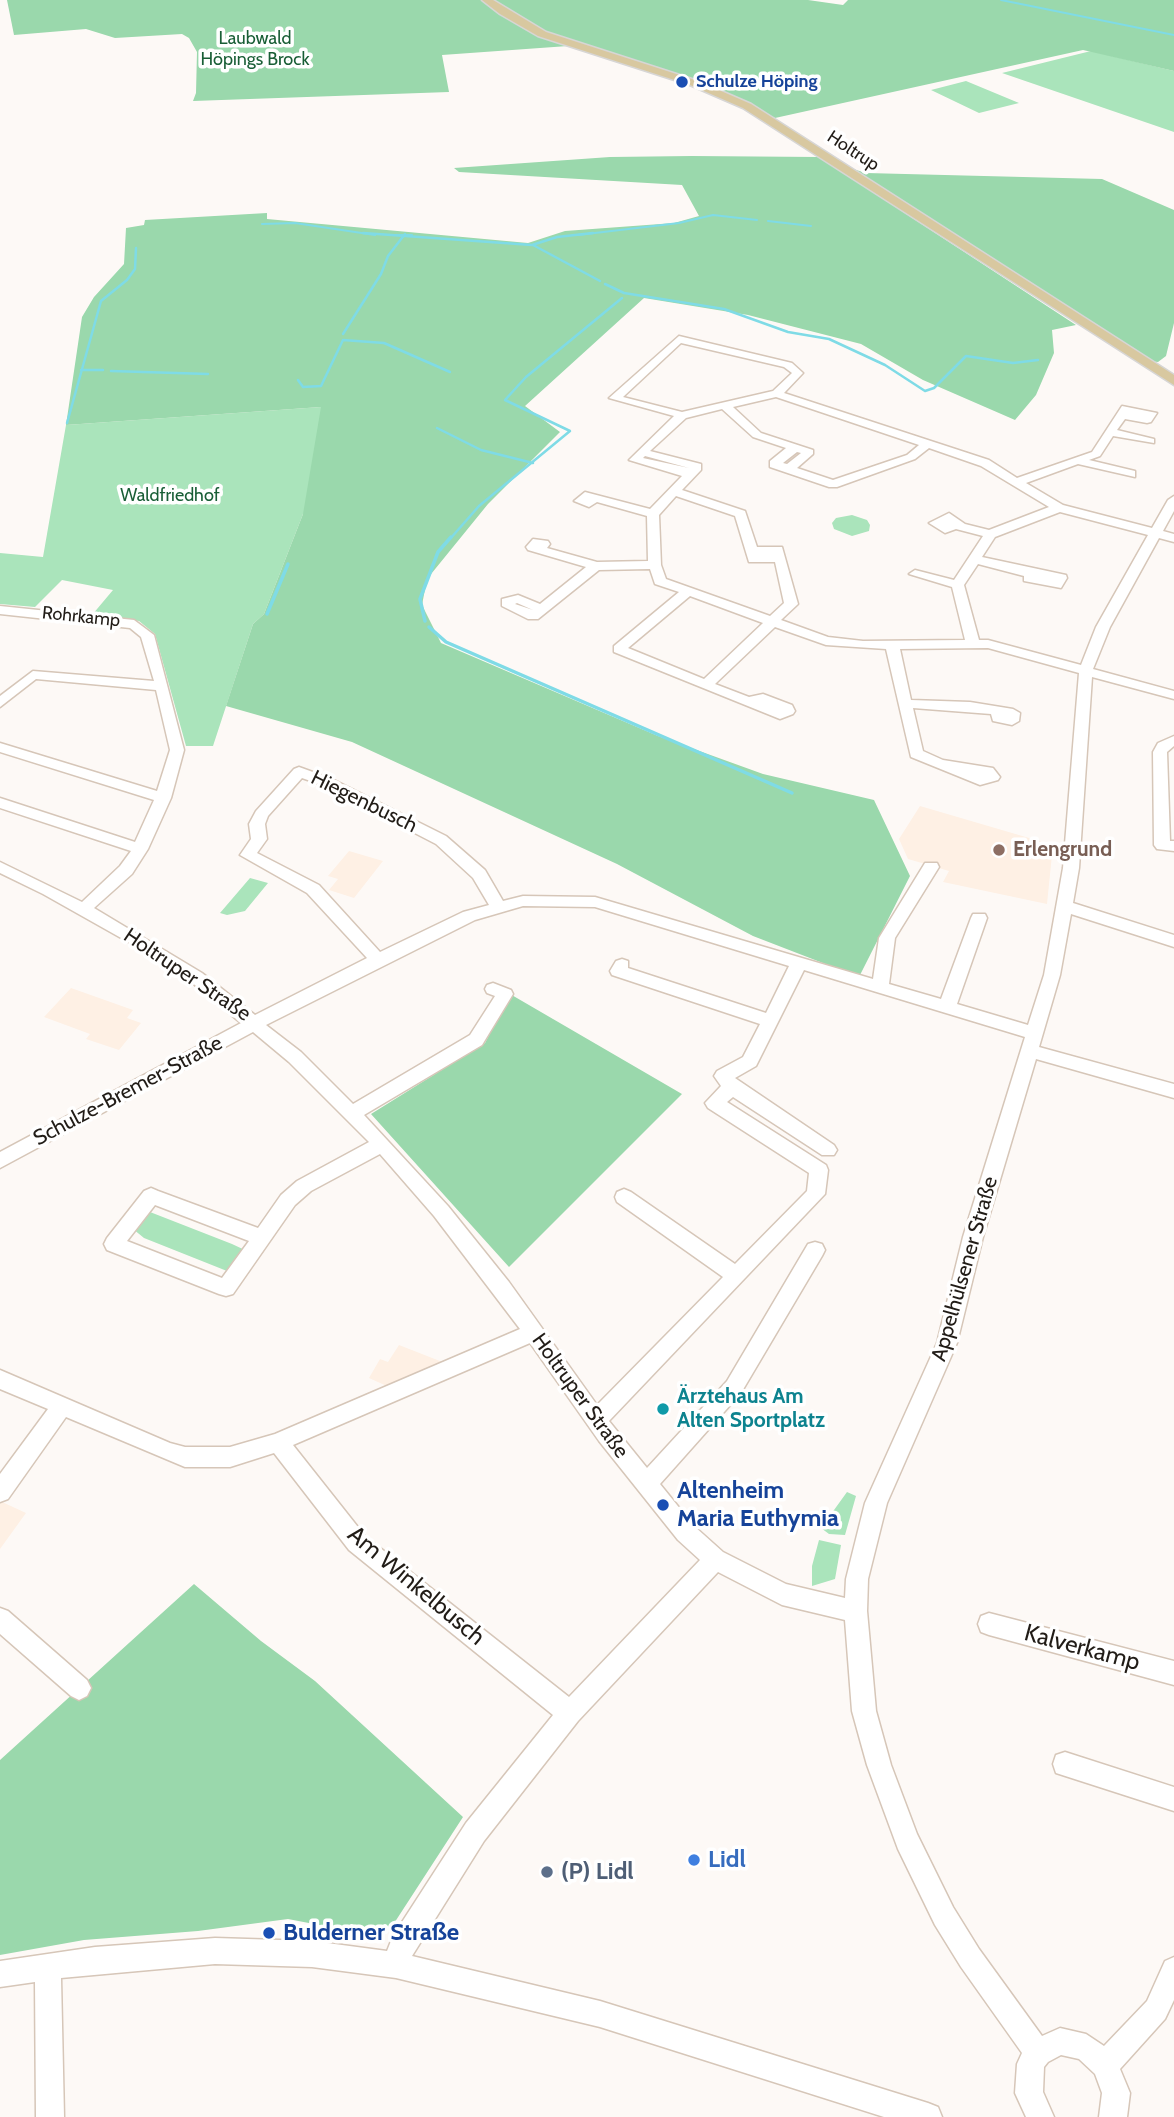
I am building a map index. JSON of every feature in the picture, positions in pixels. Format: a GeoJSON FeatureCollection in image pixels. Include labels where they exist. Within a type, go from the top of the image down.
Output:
{"type":"FeatureCollection","features":[{"type":"Feature","properties":{"kind":"main road","name":"Holtrup"},"geometry":{"type":"LineString","coordinates":[[488,0],[542,34],[694,83],[747,106],[1174,381]]}},
{"type":"Feature","properties":{"kind":"street"},"geometry":{"type":"LineString","coordinates":[[777,394],[798,373],[788,365],[679,339],[615,398],[682,415],[777,394],[985,463],[1059,508],[1174,538]]}},
{"type":"Feature","properties":{"kind":"street"},"geometry":{"type":"LineString","coordinates":[[724,405],[757,435],[794,448],[774,464],[833,484],[911,457],[928,443]]}},
{"type":"Feature","properties":{"kind":"street"},"geometry":{"type":"LineString","coordinates":[[682,415],[635,460],[689,474],[676,492],[653,514],[655,565],[660,581],[833,643],[892,645],[973,642],[1004,647],[1174,695]]}},
{"type":"Feature","properties":{"kind":"street"},"geometry":{"type":"LineString","coordinates":[[1018,481],[1096,454],[1122,415]]}},
{"type":"Feature","properties":{"kind":"street"},"geometry":{"type":"LineString","coordinates":[[1111,432],[1150,441]]}},
{"type":"Feature","properties":{"kind":"street"},"geometry":{"type":"LineString","coordinates":[[1078,461],[1131,474]]}},
{"type":"Feature","properties":{"kind":"street"},"geometry":{"type":"LineString","coordinates":[[676,492],[741,514],[754,559],[781,558],[791,604],[706,685]]}},
{"type":"Feature","properties":{"kind":"street"},"geometry":{"type":"LineString","coordinates":[[594,498],[653,514]]}},
{"type":"Feature","properties":{"kind":"street","name":"Appelhülsener Straße"},"geometry":{"type":"LineString","coordinates":[[1038,2052],[970,1958],[934,1897],[907,1840],[879,1765],[864,1712],[856,1611],[857,1579],[870,1521],[947,1343],[973,1237],[1052,975],[1066,907],[1086,670],[1103,627],[1174,500]]}},
{"type":"Feature","properties":{"kind":"street"},"geometry":{"type":"LineString","coordinates":[[955,526],[990,534],[1059,508]]}},
{"type":"Feature","properties":{"kind":"street"},"geometry":{"type":"LineString","coordinates":[[973,642],[958,585],[990,534]]}},
{"type":"Feature","properties":{"kind":"street"},"geometry":{"type":"LineString","coordinates":[[538,549],[596,566],[655,565]]}},
{"type":"Feature","properties":{"kind":"street"},"geometry":{"type":"LineString","coordinates":[[975,559],[1032,574]]}},
{"type":"Feature","properties":{"kind":"street"},"geometry":{"type":"LineString","coordinates":[[542,609],[596,566]]}},
{"type":"Feature","properties":{"kind":"street"},"geometry":{"type":"LineString","coordinates":[[915,574],[958,585]]}},
{"type":"Feature","properties":{"kind":"street"},"geometry":{"type":"LineString","coordinates":[[687,592],[619,649],[748,702]]}},
{"type":"Feature","properties":{"kind":"street","name":"Rohrkamp"},"geometry":{"type":"LineString","coordinates":[[0,610],[113,619],[134,624],[147,635],[162,686],[177,750],[163,798],[140,849],[125,870],[84,909]]}},
{"type":"Feature","properties":{"kind":"street"},"geometry":{"type":"LineString","coordinates":[[892,645],[916,754],[941,764]]}},
{"type":"Feature","properties":{"kind":"street"},"geometry":{"type":"LineString","coordinates":[[0,703],[33,675],[162,686]]}},
{"type":"Feature","properties":{"kind":"street"},"geometry":{"type":"LineString","coordinates":[[906,704],[953,704],[999,711]]}},
{"type":"Feature","properties":{"kind":"street"},"geometry":{"type":"LineString","coordinates":[[1174,740],[1163,746],[1160,752],[1162,845],[1174,846]]}},
{"type":"Feature","properties":{"kind":"street"},"geometry":{"type":"LineString","coordinates":[[0,747],[163,798]]}},
{"type":"Feature","properties":{"kind":"street","name":"Hiegenbusch"},"geometry":{"type":"LineString","coordinates":[[377,959],[313,889],[248,855],[258,839],[257,824],[261,814],[299,772],[327,782],[441,840],[479,874],[498,906]]}},
{"type":"Feature","properties":{"kind":"street"},"geometry":{"type":"LineString","coordinates":[[0,803],[140,849]]}},
{"type":"Feature","properties":{"kind":"street","name":"Holtruper Straße"},"geometry":{"type":"LineString","coordinates":[[0,867],[84,909],[196,977],[256,1022],[353,1113],[441,1211],[646,1484],[686,1533],[715,1559],[782,1594],[856,1611]]}},
{"type":"Feature","properties":{"kind":"street"},"geometry":{"type":"LineString","coordinates":[[880,987],[887,938],[931,867]]}},
{"type":"Feature","properties":{"kind":"street"},"geometry":{"type":"LineString","coordinates":[[256,1022],[377,959],[469,916],[498,906],[550,899],[595,902],[947,1007],[1031,1041],[1174,1091]]}},
{"type":"Feature","properties":{"kind":"street"},"geometry":{"type":"LineString","coordinates":[[1066,907],[1174,941]]}},
{"type":"Feature","properties":{"kind":"street"},"geometry":{"type":"LineString","coordinates":[[947,1007],[979,918]]}},
{"type":"Feature","properties":{"kind":"street"},"geometry":{"type":"LineString","coordinates":[[799,963],[750,1061],[723,1076],[732,1087],[828,1150]]}},
{"type":"Feature","properties":{"kind":"street"},"geometry":{"type":"LineString","coordinates":[[622,965],[618,971],[771,1021]]}},
{"type":"Feature","properties":{"kind":"street"},"geometry":{"type":"LineString","coordinates":[[353,1113],[476,1040],[505,994],[493,989]]}},
{"type":"Feature","properties":{"kind":"street","name":"Schulze-Bremer-Straße"},"geometry":{"type":"LineString","coordinates":[[0,1161],[256,1022]]}},
{"type":"Feature","properties":{"kind":"street"},"geometry":{"type":"LineString","coordinates":[[596,1420],[816,1194],[819,1170],[714,1103],[732,1087]]}},
{"type":"Feature","properties":{"kind":"street"},"geometry":{"type":"LineString","coordinates":[[262,1238],[151,1196],[114,1244],[226,1288],[262,1238],[288,1200],[304,1186],[382,1143]]}},
{"type":"Feature","properties":{"kind":"street"},"geometry":{"type":"LineString","coordinates":[[624,1197],[736,1275]]}},
{"type":"Feature","properties":{"kind":"street"},"geometry":{"type":"LineString","coordinates":[[646,1484],[734,1387],[816,1250]]}},
{"type":"Feature","properties":{"kind":"street"},"geometry":{"type":"LineString","coordinates":[[0,1379],[166,1451],[185,1457],[230,1457],[278,1442],[533,1333]]}},
{"type":"Feature","properties":{"kind":"street"},"geometry":{"type":"LineString","coordinates":[[0,1492],[62,1406]]}},
{"type":"Feature","properties":{"kind":"street","name":"Am Winkelbusch"},"geometry":{"type":"LineString","coordinates":[[278,1442],[357,1543],[570,1713]]}},
{"type":"Feature","properties":{"kind":"street"},"geometry":{"type":"LineString","coordinates":[[396,1965],[402,1945],[475,1832],[570,1713],[715,1559]]}},
{"type":"Feature","properties":{"kind":"street"},"geometry":{"type":"LineString","coordinates":[[0,1619],[79,1688]]}},
{"type":"Feature","properties":{"kind":"street","name":"Kalverkamp"},"geometry":{"type":"LineString","coordinates":[[989,1624],[1174,1672]]}},
{"type":"Feature","properties":{"kind":"street"},"geometry":{"type":"LineString","coordinates":[[1065,1765],[1174,1799]]}},
{"type":"Feature","properties":{"kind":"street"},"geometry":{"type":"LineString","coordinates":[[0,1974],[215,1951],[312,1954],[396,1965],[600,2014],[928,2117]]}},
{"type":"Feature","properties":{"kind":"street"},"geometry":{"type":"LineString","coordinates":[[48,1967],[50,2117]]}},
{"type":"Feature","properties":{"kind":"street"},"geometry":{"type":"LineString","coordinates":[[1105,2065],[1156,2010],[1174,1970]]}},
{"type":"Feature","properties":{"kind":"street"},"geometry":{"type":"LineString","coordinates":[[1040,2117],[1029,2093],[1028,2078],[1038,2052],[1060,2041],[1086,2047],[1105,2065],[1116,2094],[1113,2117]]}},
{"type":"Feature","properties":{"kind":"shaded area"},"geometry":{"type":"Polygon","coordinates":[[[920,806],[1053,845],[1047,904],[943,882],[949,871],[908,859],[899,839],[920,806]]]}},
{"type":"Feature","properties":{"kind":"shaded area"},"geometry":{"type":"Polygon","coordinates":[[[349,851],[383,861],[354,898],[329,890],[338,879],[328,876],[349,851]]]}},
{"type":"Feature","properties":{"kind":"shaded area"},"geometry":{"type":"Polygon","coordinates":[[[71,988],[133,1010],[127,1018],[141,1023],[119,1050],[86,1039],[90,1034],[44,1017],[71,988]]]}},
{"type":"Feature","properties":{"kind":"shaded area"},"geometry":{"type":"Polygon","coordinates":[[[399,1345],[445,1363],[389,1387],[369,1378],[380,1359],[388,1362],[399,1345]]]}},
{"type":"Feature","properties":{"kind":"shaded area"},"geometry":{"type":"Polygon","coordinates":[[[0,1501],[26,1513],[0,1549],[0,1501]]]}},
{"type":"Feature","properties":{"kind":"green space","name":"Laubwald Höpings Brock"},"geometry":{"type":"Polygon","coordinates":[[[7,0],[481,0],[536,35],[568,46],[442,55],[449,92],[193,101],[196,93],[197,52],[189,38],[182,34],[115,38],[86,29],[14,35],[7,0]]]}},
{"type":"Feature","properties":{"kind":"green space"},"geometry":{"type":"Polygon","coordinates":[[[493,0],[808,0],[843,5],[848,0],[1174,0],[1174,71],[1083,50],[775,118],[700,82],[546,34],[493,0]]]}},
{"type":"Feature","properties":{"kind":"green space"},"geometry":{"type":"Polygon","coordinates":[[[1091,51],[1174,71],[1174,132],[1002,73],[1091,51]]]}},
{"type":"Feature","properties":{"kind":"green space"},"geometry":{"type":"Polygon","coordinates":[[[966,81],[1019,103],[979,113],[931,90],[966,81]]]}},
{"type":"Feature","properties":{"kind":"green space"},"geometry":{"type":"Polygon","coordinates":[[[610,157],[819,157],[1076,325],[1052,330],[1054,353],[1036,395],[1015,420],[923,380],[861,344],[748,315],[644,298],[525,406],[560,432],[488,504],[427,579],[422,605],[441,643],[658,736],[763,774],[874,800],[910,876],[859,977],[753,936],[617,864],[352,742],[226,706],[253,624],[264,614],[303,514],[321,407],[66,425],[82,317],[94,297],[124,264],[126,228],[144,225],[145,220],[267,213],[267,219],[528,243],[565,231],[674,223],[699,216],[682,185],[459,172],[454,168],[610,157]]]}},
{"type":"Feature","properties":{"kind":"green space"},"geometry":{"type":"Polygon","coordinates":[[[853,169],[866,173],[1102,179],[1174,210],[1174,323],[1166,356],[1158,362],[1147,361],[853,169]]]}},
{"type":"Feature","properties":{"kind":"green space","name":"Waldfriedhof"},"geometry":{"type":"Polygon","coordinates":[[[321,407],[409,457],[303,514],[264,614],[253,624],[213,746],[186,746],[155,634],[139,621],[92,615],[113,590],[62,580],[35,607],[0,604],[0,553],[43,557],[66,425],[321,407]]]}},
{"type":"Feature","properties":{"kind":"green space"},"geometry":{"type":"Polygon","coordinates":[[[852,515],[867,520],[869,531],[852,536],[834,529],[832,523],[836,518],[852,515]]]}},
{"type":"Feature","properties":{"kind":"green space"},"geometry":{"type":"Polygon","coordinates":[[[250,878],[268,883],[245,911],[227,915],[220,913],[250,878]]]}},
{"type":"Feature","properties":{"kind":"green space"},"geometry":{"type":"Polygon","coordinates":[[[510,994],[682,1094],[509,1267],[371,1114],[485,1043],[510,994]]]}},
{"type":"Feature","properties":{"kind":"green space"},"geometry":{"type":"Polygon","coordinates":[[[150,1212],[247,1251],[232,1273],[144,1238],[133,1229],[145,1213],[150,1212]]]}},
{"type":"Feature","properties":{"kind":"green space"},"geometry":{"type":"Polygon","coordinates":[[[847,1492],[856,1496],[845,1535],[829,1534],[821,1528],[847,1492]]]}},
{"type":"Feature","properties":{"kind":"green space"},"geometry":{"type":"Polygon","coordinates":[[[819,1540],[841,1545],[835,1579],[812,1586],[812,1566],[819,1540]]]}},
{"type":"Feature","properties":{"kind":"green space"},"geometry":{"type":"Polygon","coordinates":[[[194,1584],[261,1641],[315,1681],[463,1817],[391,1928],[371,1935],[288,1919],[198,1931],[84,1940],[0,1955],[0,1760],[194,1584]]]}},
{"type":"Feature","properties":{"kind":"waterway"},"geometry":{"type":"LineString","coordinates":[[1001,0],[1174,35]]}},
{"type":"Feature","properties":{"kind":"waterway"},"geometry":{"type":"LineString","coordinates":[[578,235],[679,223],[713,215],[757,220]]}},
{"type":"Feature","properties":{"kind":"waterway"},"geometry":{"type":"LineString","coordinates":[[768,221],[811,226]]}},
{"type":"Feature","properties":{"kind":"waterway"},"geometry":{"type":"LineString","coordinates":[[262,224],[295,223],[375,235]]}},
{"type":"Feature","properties":{"kind":"waterway"},"geometry":{"type":"LineString","coordinates":[[363,233],[391,235]]}},
{"type":"Feature","properties":{"kind":"waterway"},"geometry":{"type":"LineString","coordinates":[[404,236],[532,245],[557,237],[593,233]]}},
{"type":"Feature","properties":{"kind":"waterway"},"geometry":{"type":"LineString","coordinates":[[391,235],[404,235]]}},
{"type":"Feature","properties":{"kind":"waterway"},"geometry":{"type":"LineString","coordinates":[[391,235],[404,236]]}},
{"type":"Feature","properties":{"kind":"waterway"},"geometry":{"type":"LineString","coordinates":[[404,235],[412,235]]}},
{"type":"Feature","properties":{"kind":"waterway"},"geometry":{"type":"LineString","coordinates":[[343,334],[381,274],[388,256],[404,236]]}},
{"type":"Feature","properties":{"kind":"waterway"},"geometry":{"type":"LineString","coordinates":[[533,245],[600,281]]}},
{"type":"Feature","properties":{"kind":"waterway"},"geometry":{"type":"LineString","coordinates":[[82,370],[101,301],[127,280],[135,269],[136,248]]}},
{"type":"Feature","properties":{"kind":"waterway"},"geometry":{"type":"LineString","coordinates":[[605,284],[624,293],[724,309],[788,332],[829,339],[885,365],[925,391],[934,388],[966,356],[1013,363],[1038,360]]}},
{"type":"Feature","properties":{"kind":"waterway"},"geometry":{"type":"LineString","coordinates":[[532,463],[570,431],[505,400],[526,377],[622,298]]}},
{"type":"Feature","properties":{"kind":"waterway"},"geometry":{"type":"LineString","coordinates":[[298,380],[303,387],[321,386],[343,340],[384,343],[450,372]]}},
{"type":"Feature","properties":{"kind":"waterway"},"geometry":{"type":"LineString","coordinates":[[67,423],[82,370]]}},
{"type":"Feature","properties":{"kind":"waterway"},"geometry":{"type":"LineString","coordinates":[[82,370],[103,370]]}},
{"type":"Feature","properties":{"kind":"waterway"},"geometry":{"type":"LineString","coordinates":[[111,371],[208,374]]}},
{"type":"Feature","properties":{"kind":"waterway"},"geometry":{"type":"LineString","coordinates":[[437,428],[481,450],[532,463]]}},
{"type":"Feature","properties":{"kind":"waterway"},"geometry":{"type":"LineString","coordinates":[[450,539],[479,506],[532,463]]}},
{"type":"Feature","properties":{"kind":"waterway"},"geometry":{"type":"LineString","coordinates":[[425,621],[420,599],[438,552],[451,537]]}},
{"type":"Feature","properties":{"kind":"waterway"},"geometry":{"type":"LineString","coordinates":[[267,614],[288,564]]}},
{"type":"Feature","properties":{"kind":"waterway"},"geometry":{"type":"LineString","coordinates":[[429,627],[446,642],[792,793]]}},
{"type":"Feature","properties":{"kind":"place","name":"Schulze Höping"},"geometry":{"type":"Point","coordinates":[682,82]}},
{"type":"Feature","properties":{"kind":"place","name":"Erlengrund"},"geometry":{"type":"Point","coordinates":[999,850]}},
{"type":"Feature","properties":{"kind":"place","name":"Ärztehaus Am Alten Sportplatz"},"geometry":{"type":"Point","coordinates":[663,1409]}},
{"type":"Feature","properties":{"kind":"place","name":"Altenheim Maria Euthymia"},"geometry":{"type":"Point","coordinates":[663,1505]}},
{"type":"Feature","properties":{"kind":"place","name":"Lidl"},"geometry":{"type":"Point","coordinates":[694,1860]}},
{"type":"Feature","properties":{"kind":"place","name":"(P) Lidl"},"geometry":{"type":"Point","coordinates":[547,1872]}},
{"type":"Feature","properties":{"kind":"place","name":"Bulderner Straße"},"geometry":{"type":"Point","coordinates":[269,1933]}}]}
